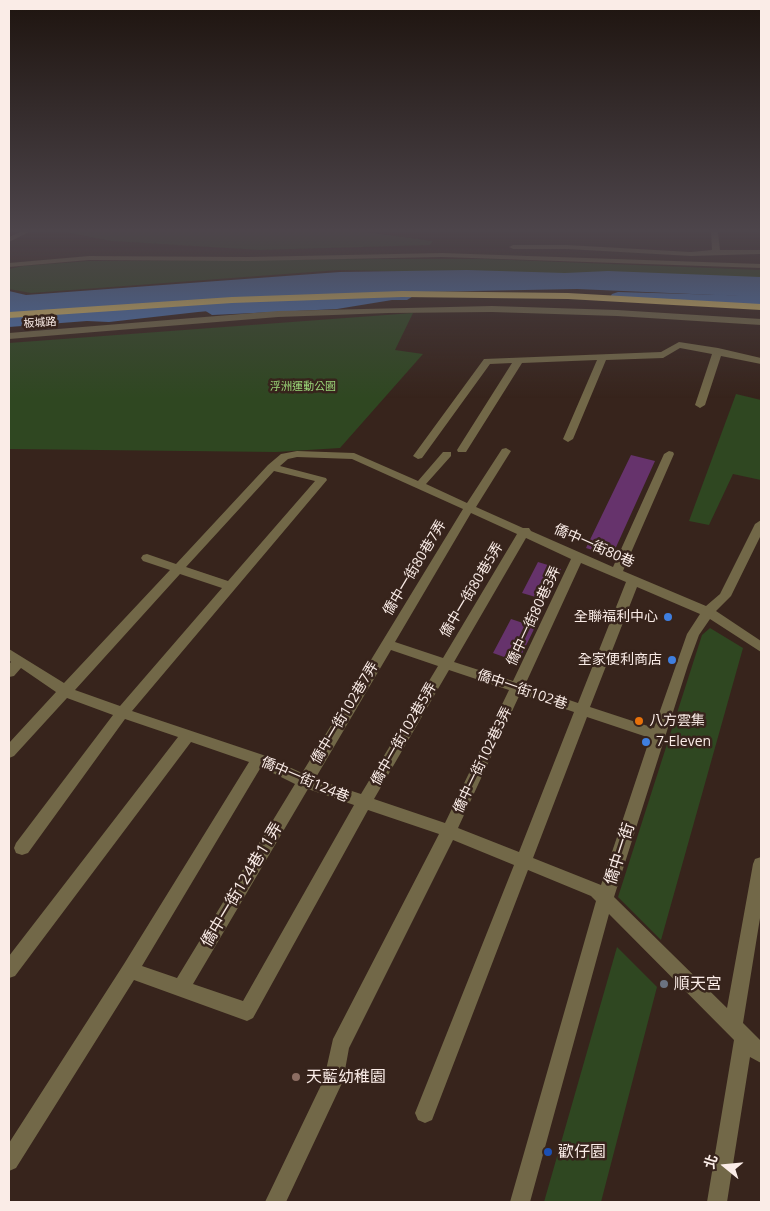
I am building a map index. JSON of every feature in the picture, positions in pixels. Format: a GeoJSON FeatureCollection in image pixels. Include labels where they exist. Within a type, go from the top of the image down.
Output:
{"type":"FeatureCollection","features":[{"type":"Feature","properties":{"kind":"highway"},"geometry":{"type":"LineString","coordinates":[[9,315],[250,299],[402,294],[568,296],[761,307]]}},
{"type":"Feature","properties":{"kind":"highway"},"geometry":{"type":"LineString","coordinates":[[9,322],[242,307],[400,302],[539,303],[761,314]]}},
{"type":"Feature","properties":{"kind":"street","name":"板城路"},"geometry":{"type":"LineString","coordinates":[[9,336],[278,314],[388,310],[492,309],[617,313],[761,322]]}},
{"type":"Feature","properties":{"kind":"street"},"geometry":{"type":"LineString","coordinates":[[418,456],[487,361],[663,355],[679,345],[761,360]]}},
{"type":"Feature","properties":{"kind":"street"},"geometry":{"type":"LineString","coordinates":[[700,405],[718,351]]}},
{"type":"Feature","properties":{"kind":"street"},"geometry":{"type":"LineString","coordinates":[[568,439],[603,356]]}},
{"type":"Feature","properties":{"kind":"street"},"geometry":{"type":"LineString","coordinates":[[462,450],[518,361]]}},
{"type":"Feature","properties":{"kind":"street","name":"僑中一街80巷7弄"},"geometry":{"type":"LineString","coordinates":[[387,644],[469,508],[506,451]]}},
{"type":"Feature","properties":{"kind":"street","name":"僑中一街80巷"},"geometry":{"type":"LineString","coordinates":[[9,752],[272,467],[285,456],[297,454],[354,456],[525,531],[578,557],[708,612],[761,647]]}},
{"type":"Feature","properties":{"kind":"street"},"geometry":{"type":"LineString","coordinates":[[419,486],[447,454]]}},
{"type":"Feature","properties":{"kind":"street"},"geometry":{"type":"LineString","coordinates":[[616,573],[669,454]]}},
{"type":"Feature","properties":{"kind":"street"},"geometry":{"type":"LineString","coordinates":[[22,848],[122,713],[322,480],[272,467]]}},
{"type":"Feature","properties":{"kind":"street","name":"僑中一街"},"geometry":{"type":"LineString","coordinates":[[523,1193],[605,900],[693,634],[708,612],[725,596],[761,524]]}},
{"type":"Feature","properties":{"kind":"street","name":"僑中一街80巷5弄"},"geometry":{"type":"LineString","coordinates":[[445,664],[525,531]]}},
{"type":"Feature","properties":{"kind":"street","name":"僑中一街80巷3弄"},"geometry":{"type":"LineString","coordinates":[[517,688],[578,557]]}},
{"type":"Feature","properties":{"kind":"street"},"geometry":{"type":"LineString","coordinates":[[146,558],[232,587]]}},
{"type":"Feature","properties":{"kind":"street"},"geometry":{"type":"LineString","coordinates":[[425,1112],[633,580]]}},
{"type":"Feature","properties":{"kind":"street","name":"僑中一街102巷"},"geometry":{"type":"LineString","coordinates":[[387,644],[658,736]]}},
{"type":"Feature","properties":{"kind":"street","name":"僑中一街102巷7弄"},"geometry":{"type":"LineString","coordinates":[[303,782],[387,644]]}},
{"type":"Feature","properties":{"kind":"street","name":"僑中一街124巷"},"geometry":{"type":"LineString","coordinates":[[12,663],[65,691],[186,737],[258,759],[303,782],[363,804],[449,831],[597,891],[761,1054]]}},
{"type":"Feature","properties":{"kind":"street","name":"僑中一街102巷5弄"},"geometry":{"type":"LineString","coordinates":[[181,988],[247,1012],[363,804],[445,664]]}},
{"type":"Feature","properties":{"kind":"street","name":"僑中一街102巷3弄"},"geometry":{"type":"LineString","coordinates":[[275,1202],[333,1081],[340,1046],[449,831],[517,688]]}},
{"type":"Feature","properties":{"kind":"street"},"geometry":{"type":"LineString","coordinates":[[9,970],[186,737]]}},
{"type":"Feature","properties":{"kind":"street"},"geometry":{"type":"LineString","coordinates":[[9,1161],[130,970],[258,759]]}},
{"type":"Feature","properties":{"kind":"street","name":"僑中一街124巷11弄"},"geometry":{"type":"LineString","coordinates":[[181,988],[303,782]]}},
{"type":"Feature","properties":{"kind":"street"},"geometry":{"type":"LineString","coordinates":[[717,1202],[761,864]]}},
{"type":"Feature","properties":{"kind":"street"},"geometry":{"type":"LineString","coordinates":[[130,970],[181,988]]}},
{"type":"Feature","properties":{"kind":"green space"},"geometry":{"type":"Polygon","coordinates":[[[9,286],[131,286],[31,293],[9,289],[9,286]]]}},
{"type":"Feature","properties":{"kind":"green space","name":"浮洲運動公園"},"geometry":{"type":"Polygon","coordinates":[[[413,313],[395,350],[423,354],[340,448],[276,452],[9,449],[9,343],[413,313]]]}},
{"type":"Feature","properties":{"kind":"green space"},"geometry":{"type":"Polygon","coordinates":[[[736,394],[761,400],[761,480],[733,474],[709,525],[689,521],[736,394]]]}},
{"type":"Feature","properties":{"kind":"green space"},"geometry":{"type":"Polygon","coordinates":[[[710,628],[743,648],[661,940],[618,897],[702,635],[710,628]]]}},
{"type":"Feature","properties":{"kind":"green space"},"geometry":{"type":"Polygon","coordinates":[[[617,947],[657,987],[601,1202],[544,1202],[617,947]]]}},
{"type":"Feature","properties":{"kind":"water"},"geometry":{"type":"Polygon","coordinates":[[[156,286],[761,286],[761,297],[577,289],[421,292],[109,322],[87,321],[9,327],[9,291],[26,295],[156,286]]]}},
{"type":"Feature","properties":{"kind":"building"},"geometry":{"type":"Polygon","coordinates":[[[631,455],[655,461],[612,556],[586,548],[631,455]]]}},
{"type":"Feature","properties":{"kind":"building"},"geometry":{"type":"Polygon","coordinates":[[[538,562],[561,569],[546,600],[522,593],[538,562]]]}},
{"type":"Feature","properties":{"kind":"building"},"geometry":{"type":"Polygon","coordinates":[[[511,619],[535,627],[518,662],[493,653],[511,619]]]}},
{"type":"Feature","properties":{"kind":"waterway"},"geometry":{"type":"LineString","coordinates":[[212,310],[337,304],[392,295],[407,295]]}},
{"type":"Feature","properties":{"kind":"waterway"},"geometry":{"type":"LineString","coordinates":[[618,297],[761,301]]}},
{"type":"Feature","properties":{"kind":"place","name":"全聯福利中心"},"geometry":{"type":"Point","coordinates":[668,617]}},
{"type":"Feature","properties":{"kind":"place","name":"全家便利商店"},"geometry":{"type":"Point","coordinates":[672,660]}},
{"type":"Feature","properties":{"kind":"place","name":"八方雲集"},"geometry":{"type":"Point","coordinates":[639,721]}},
{"type":"Feature","properties":{"kind":"place","name":"7-Eleven"},"geometry":{"type":"Point","coordinates":[646,742]}},
{"type":"Feature","properties":{"kind":"place","name":"順天宮"},"geometry":{"type":"Point","coordinates":[664,984]}},
{"type":"Feature","properties":{"kind":"place","name":"天藍幼稚園"},"geometry":{"type":"Point","coordinates":[296,1077]}},
{"type":"Feature","properties":{"kind":"place","name":"歡仔園"},"geometry":{"type":"Point","coordinates":[548,1152]}}]}
